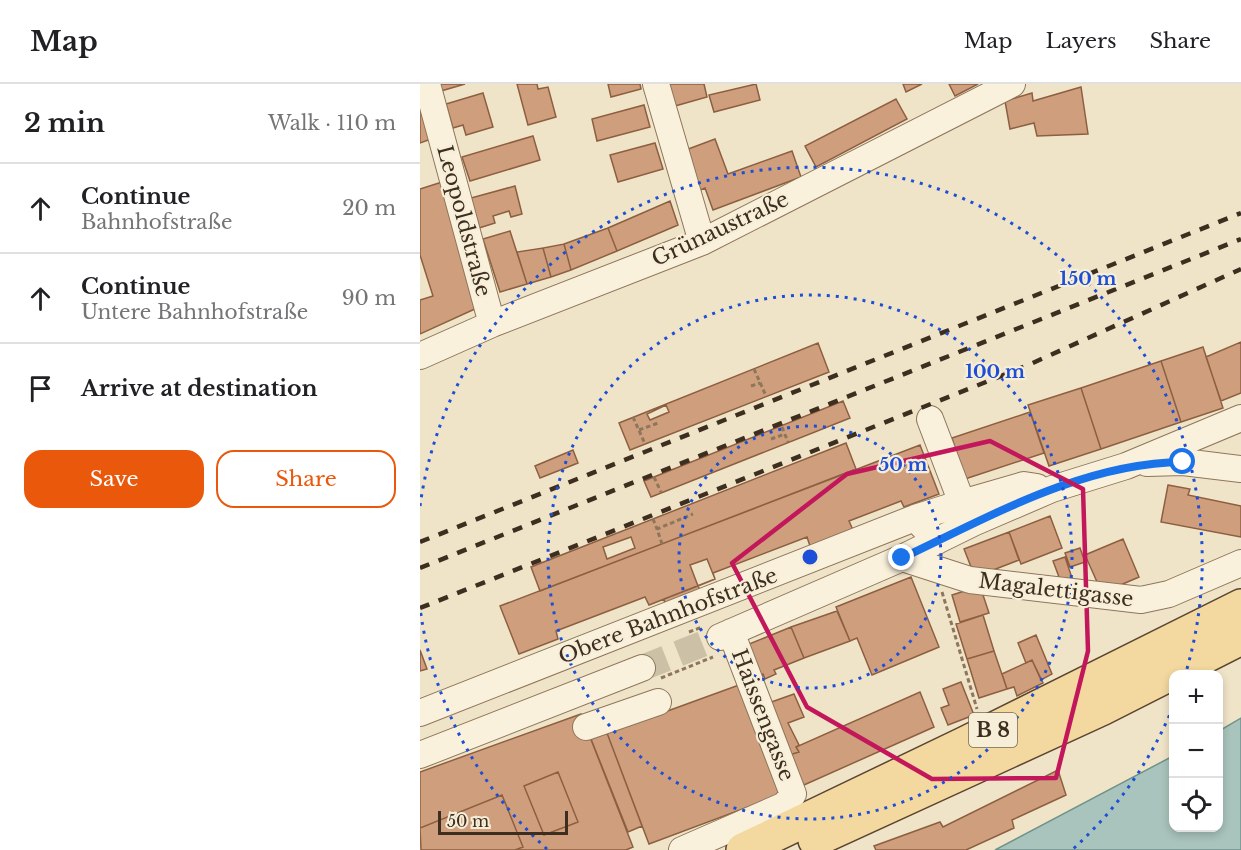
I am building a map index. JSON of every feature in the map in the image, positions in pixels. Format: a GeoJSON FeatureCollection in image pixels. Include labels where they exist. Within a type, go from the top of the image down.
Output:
{"type":"FeatureCollection","features":[{"type":"Feature","properties":{"kind":"main road","name":"B 8"},"geometry":{"type":"LineString","coordinates":[[743,850],[985,734],[1241,606]]}},
{"type":"Feature","properties":{"kind":"main road","name":"B 8"},"geometry":{"type":"LineString","coordinates":[[793,850],[1101,709],[1241,638]]}},
{"type":"Feature","properties":{"kind":"street","name":"Leopoldstraße"},"geometry":{"type":"LineString","coordinates":[[427,84],[492,324]]}},
{"type":"Feature","properties":{"kind":"street"},"geometry":{"type":"LineString","coordinates":[[656,84],[702,242]]}},
{"type":"Feature","properties":{"kind":"street","name":"Grünaustraße"},"geometry":{"type":"LineString","coordinates":[[420,356],[492,324],[702,242],[1012,84]]}},
{"type":"Feature","properties":{"kind":"street"},"geometry":{"type":"LineString","coordinates":[[902,558],[937,542],[968,513],[1126,466],[1241,418]]}},
{"type":"Feature","properties":{"kind":"street"},"geometry":{"type":"LineString","coordinates":[[930,419],[968,513]]}},
{"type":"Feature","properties":{"kind":"street"},"geometry":{"type":"LineString","coordinates":[[1126,466],[1183,462],[1241,469]]}},
{"type":"Feature","properties":{"kind":"street","name":"Obere Bahnhofstraße"},"geometry":{"type":"LineString","coordinates":[[420,713],[915,518],[968,513]]}},
{"type":"Feature","properties":{"kind":"street"},"geometry":{"type":"LineString","coordinates":[[915,518],[937,542]]}},
{"type":"Feature","properties":{"kind":"street","name":"Magalettigasse"},"geometry":{"type":"LineString","coordinates":[[902,558],[970,580],[1141,600],[1169,594],[1241,563]]}},
{"type":"Feature","properties":{"kind":"street","name":"Haissengasse"},"geometry":{"type":"LineString","coordinates":[[682,850],[779,808],[792,798],[791,785],[725,635],[902,558]]}},
{"type":"Feature","properties":{"kind":"street"},"geometry":{"type":"LineString","coordinates":[[420,755],[642,668]]}},
{"type":"Feature","properties":{"kind":"street"},"geometry":{"type":"LineString","coordinates":[[586,728],[658,702]]}},
{"type":"Feature","properties":{"kind":"path"},"geometry":{"type":"LineString","coordinates":[[754,369],[766,396]]}},
{"type":"Feature","properties":{"kind":"path"},"geometry":{"type":"LineString","coordinates":[[751,386],[760,383]]}},
{"type":"Feature","properties":{"kind":"path"},"geometry":{"type":"LineString","coordinates":[[633,417],[645,444]]}},
{"type":"Feature","properties":{"kind":"path"},"geometry":{"type":"LineString","coordinates":[[639,430],[658,423]]}},
{"type":"Feature","properties":{"kind":"path"},"geometry":{"type":"LineString","coordinates":[[782,427],[788,441]]}},
{"type":"Feature","properties":{"kind":"path"},"geometry":{"type":"LineString","coordinates":[[771,439],[785,434]]}},
{"type":"Feature","properties":{"kind":"path"},"geometry":{"type":"LineString","coordinates":[[654,477],[661,492]]}},
{"type":"Feature","properties":{"kind":"path"},"geometry":{"type":"LineString","coordinates":[[657,529],[693,514]]}},
{"type":"Feature","properties":{"kind":"path"},"geometry":{"type":"LineString","coordinates":[[653,519],[662,544]]}},
{"type":"Feature","properties":{"kind":"path"},"geometry":{"type":"LineString","coordinates":[[941,590],[978,712]]}},
{"type":"Feature","properties":{"kind":"highlighted area"},"geometry":{"type":"Polygon","coordinates":[[[990,441],[1083,489],[1088,651],[1056,778],[932,779],[807,707],[732,563],[847,474],[990,441]]]}},
{"type":"Feature","properties":{"kind":"water"},"geometry":{"type":"Polygon","coordinates":[[[1241,718],[1241,850],[995,850],[1169,758],[1169,832],[1223,832],[1223,729],[1241,718]]]}},
{"type":"Feature","properties":{"kind":"building"},"geometry":{"type":"Polygon","coordinates":[[[439,84],[465,84],[441,91],[439,84]]]}},
{"type":"Feature","properties":{"kind":"building"},"geometry":{"type":"Polygon","coordinates":[[[517,84],[537,84],[538,89],[548,87],[556,117],[528,125],[517,84]]]}},
{"type":"Feature","properties":{"kind":"building"},"geometry":{"type":"Polygon","coordinates":[[[608,84],[640,84],[641,89],[611,97],[608,84]]]}},
{"type":"Feature","properties":{"kind":"building"},"geometry":{"type":"Polygon","coordinates":[[[669,84],[704,84],[707,97],[675,106],[669,84]]]}},
{"type":"Feature","properties":{"kind":"building"},"geometry":{"type":"Polygon","coordinates":[[[756,84],[760,100],[714,112],[709,95],[756,84]]]}},
{"type":"Feature","properties":{"kind":"building"},"geometry":{"type":"Polygon","coordinates":[[[903,84],[922,84],[906,92],[903,84]]]}},
{"type":"Feature","properties":{"kind":"building"},"geometry":{"type":"Polygon","coordinates":[[[949,84],[978,84],[955,96],[949,84]]]}},
{"type":"Feature","properties":{"kind":"building"},"geometry":{"type":"Polygon","coordinates":[[[1081,87],[1088,134],[1037,136],[1034,123],[1010,129],[1005,101],[1032,93],[1033,101],[1081,87]]]}},
{"type":"Feature","properties":{"kind":"building"},"geometry":{"type":"Polygon","coordinates":[[[483,93],[493,127],[466,135],[463,125],[453,128],[446,104],[483,93]]]}},
{"type":"Feature","properties":{"kind":"building"},"geometry":{"type":"Polygon","coordinates":[[[896,99],[907,119],[816,167],[805,146],[896,99]]]}},
{"type":"Feature","properties":{"kind":"building"},"geometry":{"type":"Polygon","coordinates":[[[420,105],[431,139],[420,143],[420,105]]]}},
{"type":"Feature","properties":{"kind":"building"},"geometry":{"type":"Polygon","coordinates":[[[644,105],[650,127],[597,141],[592,119],[644,105]]]}},
{"type":"Feature","properties":{"kind":"building"},"geometry":{"type":"Polygon","coordinates":[[[533,136],[540,160],[470,181],[462,157],[533,136]]]}},
{"type":"Feature","properties":{"kind":"building"},"geometry":{"type":"Polygon","coordinates":[[[715,139],[728,174],[792,151],[801,177],[713,210],[705,188],[698,191],[683,151],[715,139]]]}},
{"type":"Feature","properties":{"kind":"building"},"geometry":{"type":"Polygon","coordinates":[[[655,143],[663,169],[618,182],[610,155],[655,143]]]}},
{"type":"Feature","properties":{"kind":"building"},"geometry":{"type":"Polygon","coordinates":[[[442,182],[477,308],[420,334],[420,300],[433,296],[420,255],[420,189],[442,182]]]}},
{"type":"Feature","properties":{"kind":"building"},"geometry":{"type":"Polygon","coordinates":[[[515,186],[522,214],[511,217],[509,211],[493,216],[495,223],[479,228],[471,198],[515,186]]]}},
{"type":"Feature","properties":{"kind":"building"},"geometry":{"type":"Polygon","coordinates":[[[670,201],[678,225],[617,251],[608,228],[670,201]]]}},
{"type":"Feature","properties":{"kind":"building"},"geometry":{"type":"Polygon","coordinates":[[[608,228],[617,251],[571,270],[564,244],[608,228]]]}},
{"type":"Feature","properties":{"kind":"building"},"geometry":{"type":"Polygon","coordinates":[[[510,231],[527,284],[500,292],[483,239],[510,231]]]}},
{"type":"Feature","properties":{"kind":"building"},"geometry":{"type":"Polygon","coordinates":[[[564,244],[571,270],[551,277],[543,248],[564,244]]]}},
{"type":"Feature","properties":{"kind":"building"},"geometry":{"type":"Polygon","coordinates":[[[543,248],[551,277],[527,284],[517,252],[543,248]]]}},
{"type":"Feature","properties":{"kind":"building"},"geometry":{"type":"Polygon","coordinates":[[[1241,342],[1241,393],[1221,401],[1206,357],[1241,342]]]}},
{"type":"Feature","properties":{"kind":"building"},"geometry":{"type":"Polygon","coordinates":[[[818,343],[829,372],[630,450],[619,423],[818,343]]]}},
{"type":"Feature","properties":{"kind":"building"},"geometry":{"type":"Polygon","coordinates":[[[1203,347],[1223,408],[1181,422],[1161,361],[1203,347]]]}},
{"type":"Feature","properties":{"kind":"building"},"geometry":{"type":"Polygon","coordinates":[[[1161,361],[1181,422],[1101,449],[1081,388],[1161,361]]]}},
{"type":"Feature","properties":{"kind":"building"},"geometry":{"type":"Polygon","coordinates":[[[1081,388],[1101,449],[1049,466],[1028,405],[1081,388]]]}},
{"type":"Feature","properties":{"kind":"building"},"geometry":{"type":"Polygon","coordinates":[[[843,401],[850,418],[651,497],[644,481],[843,401]]]}},
{"type":"Feature","properties":{"kind":"building"},"geometry":{"type":"Polygon","coordinates":[[[666,405],[669,412],[650,420],[647,414],[666,405]]]}},
{"type":"Feature","properties":{"kind":"building"},"geometry":{"type":"Polygon","coordinates":[[[1030,412],[1044,453],[965,479],[952,438],[1030,412]]]}},
{"type":"Feature","properties":{"kind":"building"},"geometry":{"type":"Polygon","coordinates":[[[846,443],[856,469],[540,591],[531,567],[846,443]]]}},
{"type":"Feature","properties":{"kind":"building"},"geometry":{"type":"Polygon","coordinates":[[[920,445],[939,494],[904,507],[901,501],[849,521],[853,530],[810,546],[807,537],[713,573],[715,579],[649,605],[645,597],[556,631],[558,639],[519,654],[500,606],[920,445]]]}},
{"type":"Feature","properties":{"kind":"building"},"geometry":{"type":"Polygon","coordinates":[[[573,450],[578,463],[540,478],[535,466],[573,450]]]}},
{"type":"Feature","properties":{"kind":"building"},"geometry":{"type":"Polygon","coordinates":[[[1168,485],[1190,489],[1188,495],[1241,506],[1241,537],[1161,522],[1168,485]]]}},
{"type":"Feature","properties":{"kind":"building"},"geometry":{"type":"Polygon","coordinates":[[[1050,516],[1062,548],[1021,564],[1009,532],[1050,516]]]}},
{"type":"Feature","properties":{"kind":"building"},"geometry":{"type":"Polygon","coordinates":[[[1009,532],[1019,560],[975,577],[964,549],[1009,532]]]}},
{"type":"Feature","properties":{"kind":"building"},"geometry":{"type":"Polygon","coordinates":[[[631,537],[635,548],[607,559],[603,547],[631,537]]]}},
{"type":"Feature","properties":{"kind":"building"},"geometry":{"type":"Polygon","coordinates":[[[1123,539],[1139,577],[1102,593],[1085,555],[1123,539]]]}},
{"type":"Feature","properties":{"kind":"building"},"geometry":{"type":"Polygon","coordinates":[[[1080,548],[1085,562],[1070,567],[1065,553],[1080,548]]]}},
{"type":"Feature","properties":{"kind":"building"},"geometry":{"type":"Polygon","coordinates":[[[1065,557],[1073,581],[1062,585],[1053,561],[1065,557]]]}},
{"type":"Feature","properties":{"kind":"building"},"geometry":{"type":"Polygon","coordinates":[[[707,559],[715,579],[698,586],[690,565],[707,559]]]}},
{"type":"Feature","properties":{"kind":"building"},"geometry":{"type":"Polygon","coordinates":[[[911,577],[939,647],[872,675],[857,638],[850,641],[836,607],[911,577]]]}},
{"type":"Feature","properties":{"kind":"building"},"geometry":{"type":"Polygon","coordinates":[[[698,586],[700,590],[665,604],[664,599],[698,586]]]}},
{"type":"Feature","properties":{"kind":"building"},"geometry":{"type":"Polygon","coordinates":[[[980,586],[989,613],[960,622],[952,595],[980,586]]]}},
{"type":"Feature","properties":{"kind":"building"},"geometry":{"type":"Polygon","coordinates":[[[837,611],[850,641],[804,658],[791,627],[837,611]]]}},
{"type":"Feature","properties":{"kind":"building"},"geometry":{"type":"Polygon","coordinates":[[[983,615],[994,651],[967,659],[956,624],[983,615]]]}},
{"type":"Feature","properties":{"kind":"building"},"geometry":{"type":"Polygon","coordinates":[[[791,627],[804,658],[774,670],[776,674],[765,679],[763,674],[755,678],[742,647],[791,627]]]}},
{"type":"Feature","properties":{"kind":"building"},"geometry":{"type":"Polygon","coordinates":[[[1036,635],[1052,674],[1041,680],[1032,660],[1026,663],[1018,643],[1036,635]]]}},
{"type":"Feature","properties":{"kind":"building"},"geometry":{"type":"Polygon","coordinates":[[[420,650],[427,669],[420,671],[420,650]]]}},
{"type":"Feature","properties":{"kind":"building"},"geometry":{"type":"Polygon","coordinates":[[[994,651],[1007,689],[979,698],[967,659],[994,651]]]}},
{"type":"Feature","properties":{"kind":"building"},"geometry":{"type":"Polygon","coordinates":[[[1032,660],[1043,683],[1017,696],[1014,687],[1007,689],[1002,674],[1032,660]]]}},
{"type":"Feature","properties":{"kind":"building"},"geometry":{"type":"Polygon","coordinates":[[[961,682],[974,715],[948,725],[941,708],[949,705],[943,689],[961,682]]]}},
{"type":"Feature","properties":{"kind":"building"},"geometry":{"type":"Polygon","coordinates":[[[739,685],[780,795],[649,844],[607,733],[739,685]]]}},
{"type":"Feature","properties":{"kind":"building"},"geometry":{"type":"Polygon","coordinates":[[[920,692],[934,727],[804,785],[801,779],[799,780],[789,755],[799,752],[796,747],[920,692]]]}},
{"type":"Feature","properties":{"kind":"building"},"geometry":{"type":"Polygon","coordinates":[[[794,694],[804,717],[788,723],[799,745],[796,747],[799,752],[789,755],[799,780],[801,779],[804,785],[796,788],[763,705],[794,694]]]}},
{"type":"Feature","properties":{"kind":"building"},"geometry":{"type":"Polygon","coordinates":[[[581,714],[633,847],[626,850],[515,850],[523,847],[502,795],[420,828],[420,772],[581,714]],[[558,772],[524,786],[544,835],[578,822],[558,772]]]}},
{"type":"Feature","properties":{"kind":"building"},"geometry":{"type":"Polygon","coordinates":[[[607,733],[642,826],[628,832],[591,739],[607,733]]]}},
{"type":"Feature","properties":{"kind":"building"},"geometry":{"type":"Polygon","coordinates":[[[1058,770],[1066,795],[1012,820],[1014,828],[966,850],[876,850],[874,846],[940,822],[943,827],[1058,770]]]}},
{"type":"Feature","properties":{"kind":"building"},"geometry":{"type":"Polygon","coordinates":[[[558,772],[578,822],[544,835],[524,786],[558,772]]]}},
{"type":"Feature","properties":{"kind":"building"},"geometry":{"type":"Polygon","coordinates":[[[502,795],[523,847],[515,850],[421,850],[420,828],[502,795]]]}},
{"type":"Feature","properties":{"kind":"tunnel"},"geometry":{"type":"LineString","coordinates":[[642,668],[720,637]]}},
{"type":"Feature","properties":{"kind":"railway"},"geometry":{"type":"LineString","coordinates":[[420,542],[1241,213]]}},
{"type":"Feature","properties":{"kind":"railway"},"geometry":{"type":"LineString","coordinates":[[420,568],[1241,239]]}},
{"type":"Feature","properties":{"kind":"railway"},"geometry":{"type":"LineString","coordinates":[[420,608],[1026,366],[1241,269]]}},
{"type":"Feature","properties":{"kind":"route"},"geometry":{"type":"LineString","coordinates":[[902,558],[973,523],[1052,489],[1126,466],[1156,462],[1183,462]]}}]}
